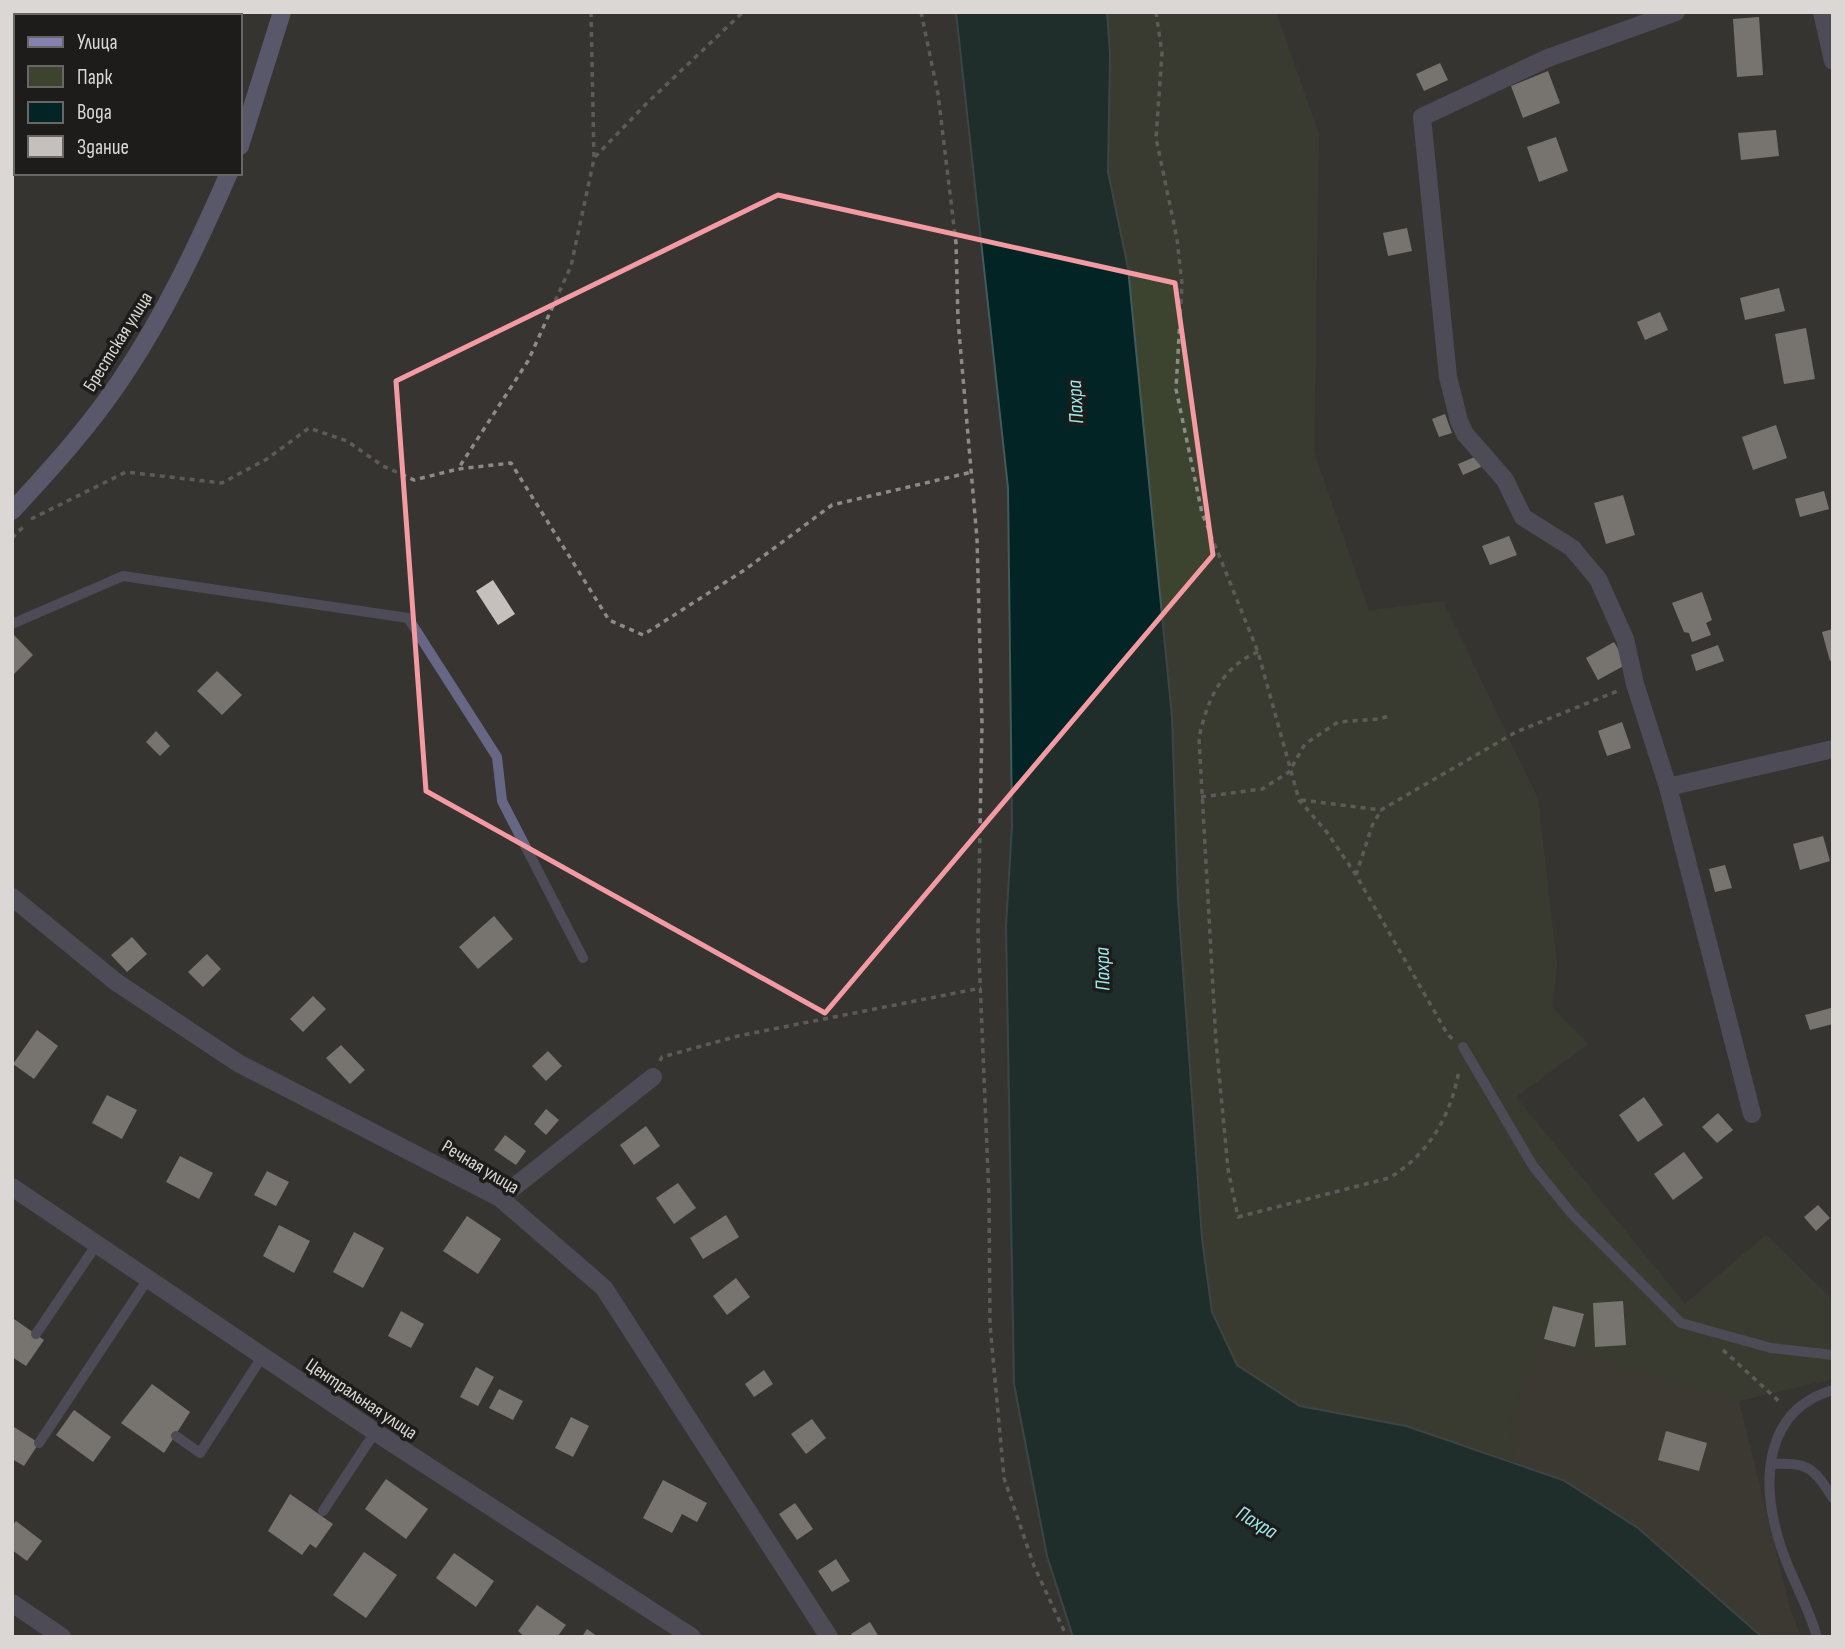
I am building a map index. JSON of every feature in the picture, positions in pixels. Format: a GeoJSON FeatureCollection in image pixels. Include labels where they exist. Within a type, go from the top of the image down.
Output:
{"type":"FeatureCollection","features":[{"type":"Feature","properties":{"kind":"main road"},"geometry":{"type":"LineString","coordinates":[[242,140],[282,12]]}},
{"type":"Feature","properties":{"kind":"main road","name":"Брестская улица"},"geometry":{"type":"LineString","coordinates":[[12,511],[79,436],[121,379],[197,247],[228,175]]}},
{"type":"Feature","properties":{"kind":"street"},"geometry":{"type":"LineString","coordinates":[[1675,12],[1548,58],[1422,117],[1448,377],[1459,421],[1465,434],[1505,480],[1522,517],[1572,548],[1598,579],[1625,639],[1635,684],[1668,788],[1752,1114]]}},
{"type":"Feature","properties":{"kind":"street"},"geometry":{"type":"LineString","coordinates":[[1822,12],[1833,61]]}},
{"type":"Feature","properties":{"kind":"street"},"geometry":{"type":"LineString","coordinates":[[1668,788],[1833,748]]}},
{"type":"Feature","properties":{"kind":"street","name":"Речная улица"},"geometry":{"type":"LineString","coordinates":[[12,897],[116,982],[238,1063],[500,1198],[604,1288],[828,1637]]}},
{"type":"Feature","properties":{"kind":"street"},"geometry":{"type":"LineString","coordinates":[[500,1198],[653,1077]]}},
{"type":"Feature","properties":{"kind":"street","name":"Центральная улица"},"geometry":{"type":"LineString","coordinates":[[15,1194],[97,1244],[375,1433],[692,1637]]}},
{"type":"Feature","properties":{"kind":"street"},"geometry":{"type":"LineString","coordinates":[[12,1603],[62,1637]]}},
{"type":"Feature","properties":{"kind":"lane"},"geometry":{"type":"LineString","coordinates":[[12,624],[123,576],[408,618],[497,757],[502,801],[583,958]]}},
{"type":"Feature","properties":{"kind":"lane"},"geometry":{"type":"LineString","coordinates":[[1463,1046],[1533,1166],[1573,1214],[1681,1323],[1771,1348],[1833,1355]]}},
{"type":"Feature","properties":{"kind":"lane"},"geometry":{"type":"LineString","coordinates":[[36,1334],[97,1244]]}},
{"type":"Feature","properties":{"kind":"lane"},"geometry":{"type":"LineString","coordinates":[[39,1443],[148,1279]]}},
{"type":"Feature","properties":{"kind":"lane"},"geometry":{"type":"LineString","coordinates":[[176,1436],[200,1452],[262,1357]]}},
{"type":"Feature","properties":{"kind":"lane"},"geometry":{"type":"LineString","coordinates":[[1817,1637],[1804,1596],[1781,1547],[1769,1492],[1773,1444],[1792,1413],[1813,1396],[1833,1390]]}},
{"type":"Feature","properties":{"kind":"lane"},"geometry":{"type":"LineString","coordinates":[[323,1511],[375,1433]]}},
{"type":"Feature","properties":{"kind":"lane"},"geometry":{"type":"LineString","coordinates":[[1771,1464],[1800,1462],[1818,1474],[1833,1498]]}},
{"type":"Feature","properties":{"kind":"path"},"geometry":{"type":"LineString","coordinates":[[458,469],[528,361],[572,267],[594,159],[591,12]]}},
{"type":"Feature","properties":{"kind":"path"},"geometry":{"type":"LineString","coordinates":[[594,159],[645,105],[743,12]]}},
{"type":"Feature","properties":{"kind":"path"},"geometry":{"type":"LineString","coordinates":[[921,12],[937,94],[956,243],[958,320],[973,472],[982,724],[978,892],[989,1197],[990,1325],[1004,1478],[1034,1566],[1067,1637]]}},
{"type":"Feature","properties":{"kind":"path"},"geometry":{"type":"LineString","coordinates":[[1156,12],[1162,53],[1156,138],[1177,239],[1182,284],[1176,389],[1202,513],[1258,652],[1289,772],[1299,800],[1326,831],[1356,875],[1448,1035],[1463,1046],[1450,1106],[1422,1154],[1409,1166],[1389,1178],[1238,1217],[1228,1169],[1216,1042],[1199,738],[1205,712],[1228,671],[1240,660],[1258,652]]}},
{"type":"Feature","properties":{"kind":"path"},"geometry":{"type":"LineString","coordinates":[[12,538],[32,518],[126,472],[222,483],[267,459],[309,428],[348,441],[383,466],[414,480],[458,469],[511,463],[608,621],[643,635],[746,569],[832,505],[973,472]]}},
{"type":"Feature","properties":{"kind":"path"},"geometry":{"type":"LineString","coordinates":[[1356,875],[1372,826],[1381,810],[1517,732],[1635,684]]}},
{"type":"Feature","properties":{"kind":"path"},"geometry":{"type":"LineString","coordinates":[[1201,797],[1262,789],[1289,772],[1305,744],[1338,722],[1379,719],[1392,715]]}},
{"type":"Feature","properties":{"kind":"path"},"geometry":{"type":"LineString","coordinates":[[1299,800],[1381,810]]}},
{"type":"Feature","properties":{"kind":"path"},"geometry":{"type":"LineString","coordinates":[[653,1077],[662,1057],[725,1040],[981,988]]}},
{"type":"Feature","properties":{"kind":"path"},"geometry":{"type":"LineString","coordinates":[[1701,1330],[1792,1413]]}},
{"type":"Feature","properties":{"kind":"highlighted area"},"geometry":{"type":"Polygon","coordinates":[[[778,195],[1175,283],[1213,555],[825,1013],[426,791],[396,381],[778,195]]]}},
{"type":"Feature","properties":{"kind":"shaded area"},"geometry":{"type":"Polygon","coordinates":[[[1542,1341],[1739,1401],[1790,1609],[1801,1637],[1762,1637],[1638,1528],[1563,1480],[1513,1461],[1510,1417],[1542,1341]]]}},
{"type":"Feature","properties":{"kind":"green space"},"geometry":{"type":"Polygon","coordinates":[[[1107,12],[1276,12],[1319,134],[1314,452],[1369,611],[1443,601],[1538,799],[1557,965],[1552,1007],[1588,1044],[1516,1097],[1685,1304],[1766,1235],[1833,1300],[1833,1379],[1739,1401],[1542,1341],[1510,1417],[1513,1461],[1406,1426],[1300,1406],[1237,1365],[1212,1312],[1202,1239],[1178,900],[1172,717],[1128,268],[1108,172],[1110,54],[1107,12]]]}},
{"type":"Feature","properties":{"kind":"water","name":"Пахра"},"geometry":{"type":"Polygon","coordinates":[[[956,12],[1107,12],[1110,54],[1108,172],[1128,268],[1172,717],[1178,900],[1202,1239],[1212,1312],[1237,1365],[1300,1406],[1406,1426],[1563,1480],[1638,1528],[1762,1637],[1073,1637],[1047,1556],[1014,1384],[1006,926],[1012,826],[1008,488],[956,12]]]}},
{"type":"Feature","properties":{"kind":"building"},"geometry":{"type":"Polygon","coordinates":[[[1759,17],[1763,75],[1737,77],[1733,19],[1759,17]]]}},
{"type":"Feature","properties":{"kind":"building"},"geometry":{"type":"Polygon","coordinates":[[[1440,63],[1448,80],[1424,91],[1416,74],[1440,63]]]}},
{"type":"Feature","properties":{"kind":"building"},"geometry":{"type":"Polygon","coordinates":[[[1548,71],[1560,103],[1523,118],[1511,86],[1548,71]]]}},
{"type":"Feature","properties":{"kind":"building"},"geometry":{"type":"Polygon","coordinates":[[[1776,130],[1779,156],[1741,160],[1738,133],[1776,130]]]}},
{"type":"Feature","properties":{"kind":"building"},"geometry":{"type":"Polygon","coordinates":[[[1556,137],[1568,171],[1539,182],[1527,147],[1556,137]]]}},
{"type":"Feature","properties":{"kind":"building"},"geometry":{"type":"Polygon","coordinates":[[[1407,228],[1412,251],[1388,256],[1383,233],[1407,228]]]}},
{"type":"Feature","properties":{"kind":"building"},"geometry":{"type":"Polygon","coordinates":[[[1779,288],[1785,311],[1745,320],[1740,298],[1779,288]]]}},
{"type":"Feature","properties":{"kind":"building"},"geometry":{"type":"Polygon","coordinates":[[[1660,312],[1668,330],[1645,340],[1637,322],[1660,312]]]}},
{"type":"Feature","properties":{"kind":"building"},"geometry":{"type":"Polygon","coordinates":[[[1806,328],[1815,379],[1784,384],[1775,334],[1806,328]]]}},
{"type":"Feature","properties":{"kind":"building"},"geometry":{"type":"Polygon","coordinates":[[[1445,414],[1452,433],[1439,437],[1432,419],[1445,414]]]}},
{"type":"Feature","properties":{"kind":"building"},"geometry":{"type":"Polygon","coordinates":[[[1776,425],[1787,458],[1753,470],[1742,437],[1776,425]]]}},
{"type":"Feature","properties":{"kind":"building"},"geometry":{"type":"Polygon","coordinates":[[[1477,456],[1481,467],[1463,475],[1458,464],[1477,456]]]}},
{"type":"Feature","properties":{"kind":"building"},"geometry":{"type":"Polygon","coordinates":[[[1824,491],[1829,509],[1800,517],[1795,499],[1824,491]]]}},
{"type":"Feature","properties":{"kind":"building"},"geometry":{"type":"Polygon","coordinates":[[[1623,495],[1635,535],[1606,544],[1594,503],[1623,495]]]}},
{"type":"Feature","properties":{"kind":"building"},"geometry":{"type":"Polygon","coordinates":[[[1509,536],[1517,555],[1490,565],[1482,546],[1509,536]]]}},
{"type":"Feature","properties":{"kind":"building"},"geometry":{"type":"Polygon","coordinates":[[[493,580],[515,614],[498,625],[476,591],[493,580]]]}},
{"type":"Feature","properties":{"kind":"building"},"geometry":{"type":"Polygon","coordinates":[[[1702,592],[1712,620],[1706,623],[1711,635],[1692,642],[1689,633],[1684,632],[1672,603],[1702,592]]]}},
{"type":"Feature","properties":{"kind":"building"},"geometry":{"type":"Polygon","coordinates":[[[1833,629],[1833,660],[1830,661],[1822,632],[1833,629]]]}},
{"type":"Feature","properties":{"kind":"building"},"geometry":{"type":"Polygon","coordinates":[[[14,635],[33,655],[12,676],[12,637],[14,635]]]}},
{"type":"Feature","properties":{"kind":"building"},"geometry":{"type":"Polygon","coordinates":[[[1614,642],[1627,664],[1598,680],[1586,658],[1614,642]]]}},
{"type":"Feature","properties":{"kind":"building"},"geometry":{"type":"Polygon","coordinates":[[[1718,645],[1724,661],[1696,671],[1691,655],[1718,645]]]}},
{"type":"Feature","properties":{"kind":"building"},"geometry":{"type":"Polygon","coordinates":[[[217,671],[242,695],[222,715],[197,691],[217,671]]]}},
{"type":"Feature","properties":{"kind":"building"},"geometry":{"type":"Polygon","coordinates":[[[1622,722],[1631,748],[1607,756],[1598,731],[1622,722]]]}},
{"type":"Feature","properties":{"kind":"building"},"geometry":{"type":"Polygon","coordinates":[[[156,731],[170,746],[160,756],[146,742],[156,731]]]}},
{"type":"Feature","properties":{"kind":"building"},"geometry":{"type":"Polygon","coordinates":[[[1823,836],[1830,861],[1800,870],[1793,844],[1823,836]]]}},
{"type":"Feature","properties":{"kind":"building"},"geometry":{"type":"Polygon","coordinates":[[[1725,865],[1732,888],[1715,892],[1709,869],[1725,865]]]}},
{"type":"Feature","properties":{"kind":"building"},"geometry":{"type":"Polygon","coordinates":[[[494,916],[513,939],[478,969],[459,947],[494,916]]]}},
{"type":"Feature","properties":{"kind":"building"},"geometry":{"type":"Polygon","coordinates":[[[132,937],[147,954],[127,972],[111,955],[132,937]]]}},
{"type":"Feature","properties":{"kind":"building"},"geometry":{"type":"Polygon","coordinates":[[[207,954],[221,969],[203,987],[188,972],[207,954]]]}},
{"type":"Feature","properties":{"kind":"building"},"geometry":{"type":"Polygon","coordinates":[[[313,996],[326,1009],[303,1032],[290,1019],[313,996]]]}},
{"type":"Feature","properties":{"kind":"building"},"geometry":{"type":"Polygon","coordinates":[[[1831,1008],[1833,1024],[1810,1030],[1805,1015],[1831,1008]]]}},
{"type":"Feature","properties":{"kind":"building"},"geometry":{"type":"Polygon","coordinates":[[[37,1030],[58,1046],[34,1079],[13,1064],[37,1030]]]}},
{"type":"Feature","properties":{"kind":"building"},"geometry":{"type":"Polygon","coordinates":[[[341,1045],[365,1070],[350,1084],[326,1058],[341,1045]]]}},
{"type":"Feature","properties":{"kind":"building"},"geometry":{"type":"Polygon","coordinates":[[[548,1051],[562,1066],[546,1081],[532,1066],[548,1051]]]}},
{"type":"Feature","properties":{"kind":"building"},"geometry":{"type":"Polygon","coordinates":[[[107,1095],[137,1110],[122,1139],[92,1123],[107,1095]]]}},
{"type":"Feature","properties":{"kind":"building"},"geometry":{"type":"Polygon","coordinates":[[[1644,1097],[1663,1125],[1638,1142],[1619,1115],[1644,1097]]]}},
{"type":"Feature","properties":{"kind":"building"},"geometry":{"type":"Polygon","coordinates":[[[546,1109],[559,1120],[546,1135],[534,1124],[546,1109]]]}},
{"type":"Feature","properties":{"kind":"building"},"geometry":{"type":"Polygon","coordinates":[[[1718,1113],[1733,1130],[1717,1143],[1702,1127],[1718,1113]]]}},
{"type":"Feature","properties":{"kind":"building"},"geometry":{"type":"Polygon","coordinates":[[[646,1126],[660,1146],[634,1165],[620,1145],[646,1126]]]}},
{"type":"Feature","properties":{"kind":"building"},"geometry":{"type":"Polygon","coordinates":[[[505,1135],[526,1151],[516,1165],[494,1150],[505,1135]]]}},
{"type":"Feature","properties":{"kind":"building"},"geometry":{"type":"Polygon","coordinates":[[[1684,1152],[1703,1178],[1673,1200],[1654,1174],[1684,1152]]]}},
{"type":"Feature","properties":{"kind":"building"},"geometry":{"type":"Polygon","coordinates":[[[180,1156],[213,1173],[199,1199],[166,1182],[180,1156]]]}},
{"type":"Feature","properties":{"kind":"building"},"geometry":{"type":"Polygon","coordinates":[[[267,1171],[289,1182],[276,1206],[254,1195],[267,1171]]]}},
{"type":"Feature","properties":{"kind":"building"},"geometry":{"type":"Polygon","coordinates":[[[678,1183],[696,1208],[674,1224],[656,1198],[678,1183]]]}},
{"type":"Feature","properties":{"kind":"building"},"geometry":{"type":"Polygon","coordinates":[[[1818,1205],[1830,1218],[1816,1231],[1804,1217],[1818,1205]]]}},
{"type":"Feature","properties":{"kind":"building"},"geometry":{"type":"Polygon","coordinates":[[[726,1215],[739,1237],[703,1259],[690,1238],[726,1215]]]}},
{"type":"Feature","properties":{"kind":"building"},"geometry":{"type":"Polygon","coordinates":[[[467,1216],[501,1239],[478,1274],[443,1251],[467,1216]]]}},
{"type":"Feature","properties":{"kind":"building"},"geometry":{"type":"Polygon","coordinates":[[[279,1225],[310,1241],[294,1273],[263,1256],[279,1225]]]}},
{"type":"Feature","properties":{"kind":"building"},"geometry":{"type":"Polygon","coordinates":[[[354,1232],[384,1248],[363,1288],[333,1272],[354,1232]]]}},
{"type":"Feature","properties":{"kind":"building"},"geometry":{"type":"Polygon","coordinates":[[[736,1278],[750,1297],[727,1315],[713,1296],[736,1278]]]}},
{"type":"Feature","properties":{"kind":"building"},"geometry":{"type":"Polygon","coordinates":[[[1623,1301],[1626,1345],[1595,1347],[1593,1303],[1623,1301]]]}},
{"type":"Feature","properties":{"kind":"building"},"geometry":{"type":"Polygon","coordinates":[[[1553,1306],[1584,1314],[1575,1347],[1544,1339],[1553,1306]]]}},
{"type":"Feature","properties":{"kind":"building"},"geometry":{"type":"Polygon","coordinates":[[[401,1311],[424,1324],[411,1348],[388,1336],[401,1311]]]}},
{"type":"Feature","properties":{"kind":"building"},"geometry":{"type":"Polygon","coordinates":[[[14,1319],[44,1340],[26,1366],[12,1357],[14,1319]]]}},
{"type":"Feature","properties":{"kind":"building"},"geometry":{"type":"Polygon","coordinates":[[[476,1367],[494,1377],[478,1406],[460,1397],[476,1367]]]}},
{"type":"Feature","properties":{"kind":"building"},"geometry":{"type":"Polygon","coordinates":[[[764,1370],[773,1384],[754,1397],[745,1384],[764,1370]]]}},
{"type":"Feature","properties":{"kind":"building"},"geometry":{"type":"Polygon","coordinates":[[[152,1384],[190,1412],[164,1453],[121,1423],[152,1384]]]}},
{"type":"Feature","properties":{"kind":"building"},"geometry":{"type":"Polygon","coordinates":[[[499,1389],[523,1401],[513,1420],[489,1408],[499,1389]]]}},
{"type":"Feature","properties":{"kind":"building"},"geometry":{"type":"Polygon","coordinates":[[[74,1410],[111,1437],[93,1462],[56,1435],[74,1410]]]}},
{"type":"Feature","properties":{"kind":"building"},"geometry":{"type":"Polygon","coordinates":[[[571,1417],[589,1426],[573,1457],[555,1448],[571,1417]]]}},
{"type":"Feature","properties":{"kind":"building"},"geometry":{"type":"Polygon","coordinates":[[[812,1419],[826,1438],[806,1454],[791,1434],[812,1419]]]}},
{"type":"Feature","properties":{"kind":"building"},"geometry":{"type":"Polygon","coordinates":[[[14,1427],[39,1443],[24,1466],[12,1459],[14,1427]]]}},
{"type":"Feature","properties":{"kind":"building"},"geometry":{"type":"Polygon","coordinates":[[[1666,1431],[1707,1443],[1699,1471],[1658,1460],[1666,1431]]]}},
{"type":"Feature","properties":{"kind":"building"},"geometry":{"type":"Polygon","coordinates":[[[386,1479],[428,1509],[406,1539],[365,1509],[386,1479]]]}},
{"type":"Feature","properties":{"kind":"building"},"geometry":{"type":"Polygon","coordinates":[[[663,1480],[707,1503],[697,1522],[682,1514],[672,1533],[643,1518],[663,1480]]]}},
{"type":"Feature","properties":{"kind":"building"},"geometry":{"type":"Polygon","coordinates":[[[290,1494],[333,1524],[316,1548],[310,1544],[302,1555],[268,1531],[290,1494]]]}},
{"type":"Feature","properties":{"kind":"building"},"geometry":{"type":"Polygon","coordinates":[[[795,1503],[813,1529],[797,1540],[779,1514],[795,1503]]]}},
{"type":"Feature","properties":{"kind":"building"},"geometry":{"type":"Polygon","coordinates":[[[16,1521],[42,1541],[27,1561],[12,1550],[12,1526],[16,1521]]]}},
{"type":"Feature","properties":{"kind":"building"},"geometry":{"type":"Polygon","coordinates":[[[364,1552],[397,1575],[366,1618],[333,1595],[364,1552]]]}},
{"type":"Feature","properties":{"kind":"building"},"geometry":{"type":"Polygon","coordinates":[[[454,1553],[494,1581],[476,1607],[436,1578],[454,1553]]]}},
{"type":"Feature","properties":{"kind":"building"},"geometry":{"type":"Polygon","coordinates":[[[836,1559],[850,1581],[832,1592],[818,1571],[836,1559]]]}},
{"type":"Feature","properties":{"kind":"building"},"geometry":{"type":"Polygon","coordinates":[[[537,1605],[566,1625],[557,1637],[525,1637],[518,1631],[537,1605]]]}},
{"type":"Feature","properties":{"kind":"building"},"geometry":{"type":"Polygon","coordinates":[[[870,1622],[879,1637],[853,1637],[851,1634],[870,1622]]]}},
{"type":"Feature","properties":{"kind":"building"},"geometry":{"type":"Polygon","coordinates":[[[587,1629],[598,1637],[582,1637],[587,1629]]]}}]}
